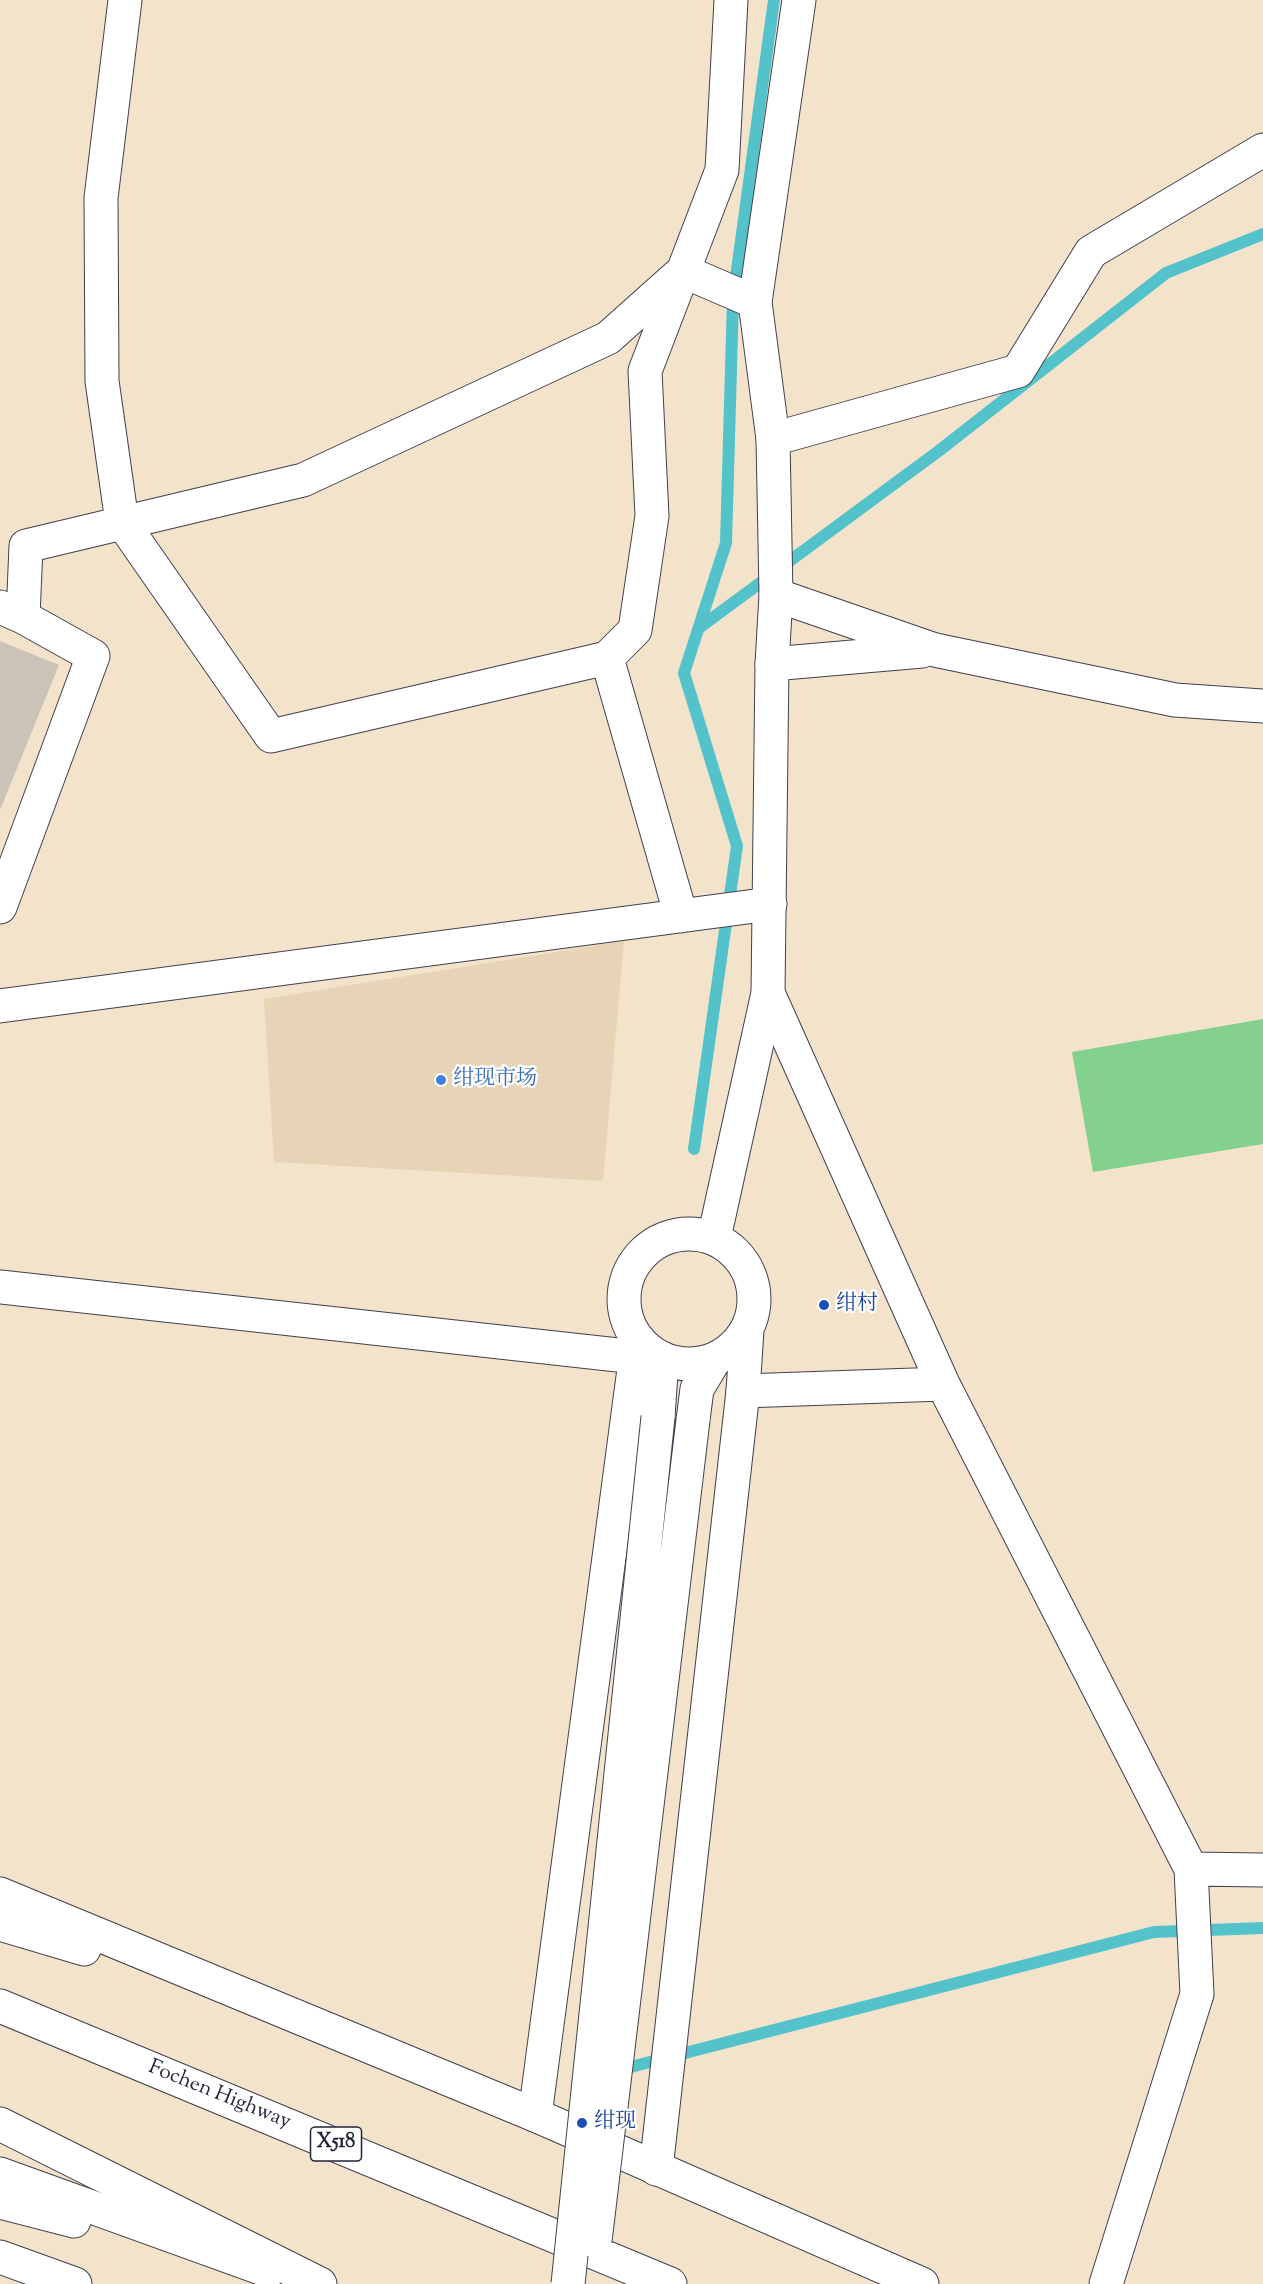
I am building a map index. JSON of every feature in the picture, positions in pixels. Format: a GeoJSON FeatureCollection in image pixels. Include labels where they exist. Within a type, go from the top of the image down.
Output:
{"type":"FeatureCollection","features":[{"type":"Feature","properties":{"kind":"main road"},"geometry":{"type":"LineString","coordinates":[[125,0],[101,198],[102,381],[122,522],[271,736],[607,658],[635,630],[652,516],[645,371],[696,277],[722,170],[731,0]]}},
{"type":"Feature","properties":{"kind":"main road"},"geometry":{"type":"LineString","coordinates":[[714,1238],[768,993],[762,905],[776,595],[773,439],[754,301],[799,0]]}},
{"type":"Feature","properties":{"kind":"main road"},"geometry":{"type":"LineString","coordinates":[[773,439],[1018,371],[1091,252],[1263,150]]}},
{"type":"Feature","properties":{"kind":"main road"},"geometry":{"type":"LineString","coordinates":[[0,908],[93,656],[12,612],[26,546],[303,480],[608,338],[696,277]]}},
{"type":"Feature","properties":{"kind":"main road"},"geometry":{"type":"LineString","coordinates":[[696,277],[754,301]]}},
{"type":"Feature","properties":{"kind":"main road"},"geometry":{"type":"LineString","coordinates":[[776,595],[936,650],[1175,700],[1263,706]]}},
{"type":"Feature","properties":{"kind":"main road"},"geometry":{"type":"LineString","coordinates":[[772,664],[936,650]]}},
{"type":"Feature","properties":{"kind":"main road"},"geometry":{"type":"LineString","coordinates":[[607,658],[691,914]]}},
{"type":"Feature","properties":{"kind":"main road"},"geometry":{"type":"LineString","coordinates":[[0,1006],[762,905]]}},
{"type":"Feature","properties":{"kind":"main road"},"geometry":{"type":"LineString","coordinates":[[768,993],[943,1384],[1191,1869],[1197,1994],[1106,2284]]}},
{"type":"Feature","properties":{"kind":"main road"},"geometry":{"type":"LineString","coordinates":[[568,2284],[658,1417],[645,1352],[627,1321],[624,1300],[627,1278],[636,1260],[652,1245],[671,1236],[692,1233],[714,1238],[732,1249],[746,1266],[754,1287],[754,1309],[747,1330],[743,1391],[656,2169]]}},
{"type":"Feature","properties":{"kind":"main road"},"geometry":{"type":"LineString","coordinates":[[0,1287],[645,1352],[680,1363],[698,1364],[715,1359],[733,1347],[747,1330]]}},
{"type":"Feature","properties":{"kind":"main road"},"geometry":{"type":"LineString","coordinates":[[535,2115],[645,1352]]}},
{"type":"Feature","properties":{"kind":"main road"},"geometry":{"type":"LineString","coordinates":[[590,2284],[697,1389],[715,1359]]}},
{"type":"Feature","properties":{"kind":"main road"},"geometry":{"type":"LineString","coordinates":[[743,1391],[943,1384]]}},
{"type":"Feature","properties":{"kind":"main road"},"geometry":{"type":"LineString","coordinates":[[1191,1869],[1263,1870]]}},
{"type":"Feature","properties":{"kind":"main road"},"geometry":{"type":"LineString","coordinates":[[0,1894],[535,2115],[922,2284]]}},
{"type":"Feature","properties":{"kind":"main road"},"geometry":{"type":"LineString","coordinates":[[0,1924],[247,1996]]}},
{"type":"Feature","properties":{"kind":"main road","name":"Fochen Highway"},"geometry":{"type":"LineString","coordinates":[[0,2006],[670,2284]]}},
{"type":"Feature","properties":{"kind":"main road"},"geometry":{"type":"LineString","coordinates":[[0,2124],[320,2284]]}},
{"type":"Feature","properties":{"kind":"main road"},"geometry":{"type":"LineString","coordinates":[[0,2174],[302,2284]]}},
{"type":"Feature","properties":{"kind":"main road"},"geometry":{"type":"LineString","coordinates":[[0,2202],[272,2272]]}},
{"type":"Feature","properties":{"kind":"main road"},"geometry":{"type":"LineString","coordinates":[[0,2257],[75,2284]]}},
{"type":"Feature","properties":{"kind":"shaded area"},"geometry":{"type":"Polygon","coordinates":[[[0,641],[59,665],[0,810],[0,641]]]}},
{"type":"Feature","properties":{"kind":"shaded area","name":"绀现市场"},"geometry":{"type":"Polygon","coordinates":[[[624,941],[603,1181],[274,1162],[264,999],[624,941]]]}},
{"type":"Feature","properties":{"kind":"green space"},"geometry":{"type":"Polygon","coordinates":[[[1263,1019],[1263,1144],[1093,1172],[1072,1052],[1263,1019]]]}},
{"type":"Feature","properties":{"kind":"waterway"},"geometry":{"type":"LineString","coordinates":[[694,1149],[737,846],[684,673],[726,543],[733,299],[774,0]]}},
{"type":"Feature","properties":{"kind":"waterway"},"geometry":{"type":"LineString","coordinates":[[699,628],[940,450],[1166,273],[1263,234]]}},
{"type":"Feature","properties":{"kind":"waterway"},"geometry":{"type":"LineString","coordinates":[[619,2070],[1154,1932],[1263,1928]]}},
{"type":"Feature","properties":{"kind":"place","name":"绀现市场"},"geometry":{"type":"Point","coordinates":[441,1080]}},
{"type":"Feature","properties":{"kind":"place","name":"绀村"},"geometry":{"type":"Point","coordinates":[824,1305]}},
{"type":"Feature","properties":{"kind":"place","name":"绀现"},"geometry":{"type":"Point","coordinates":[582,2123]}}]}
